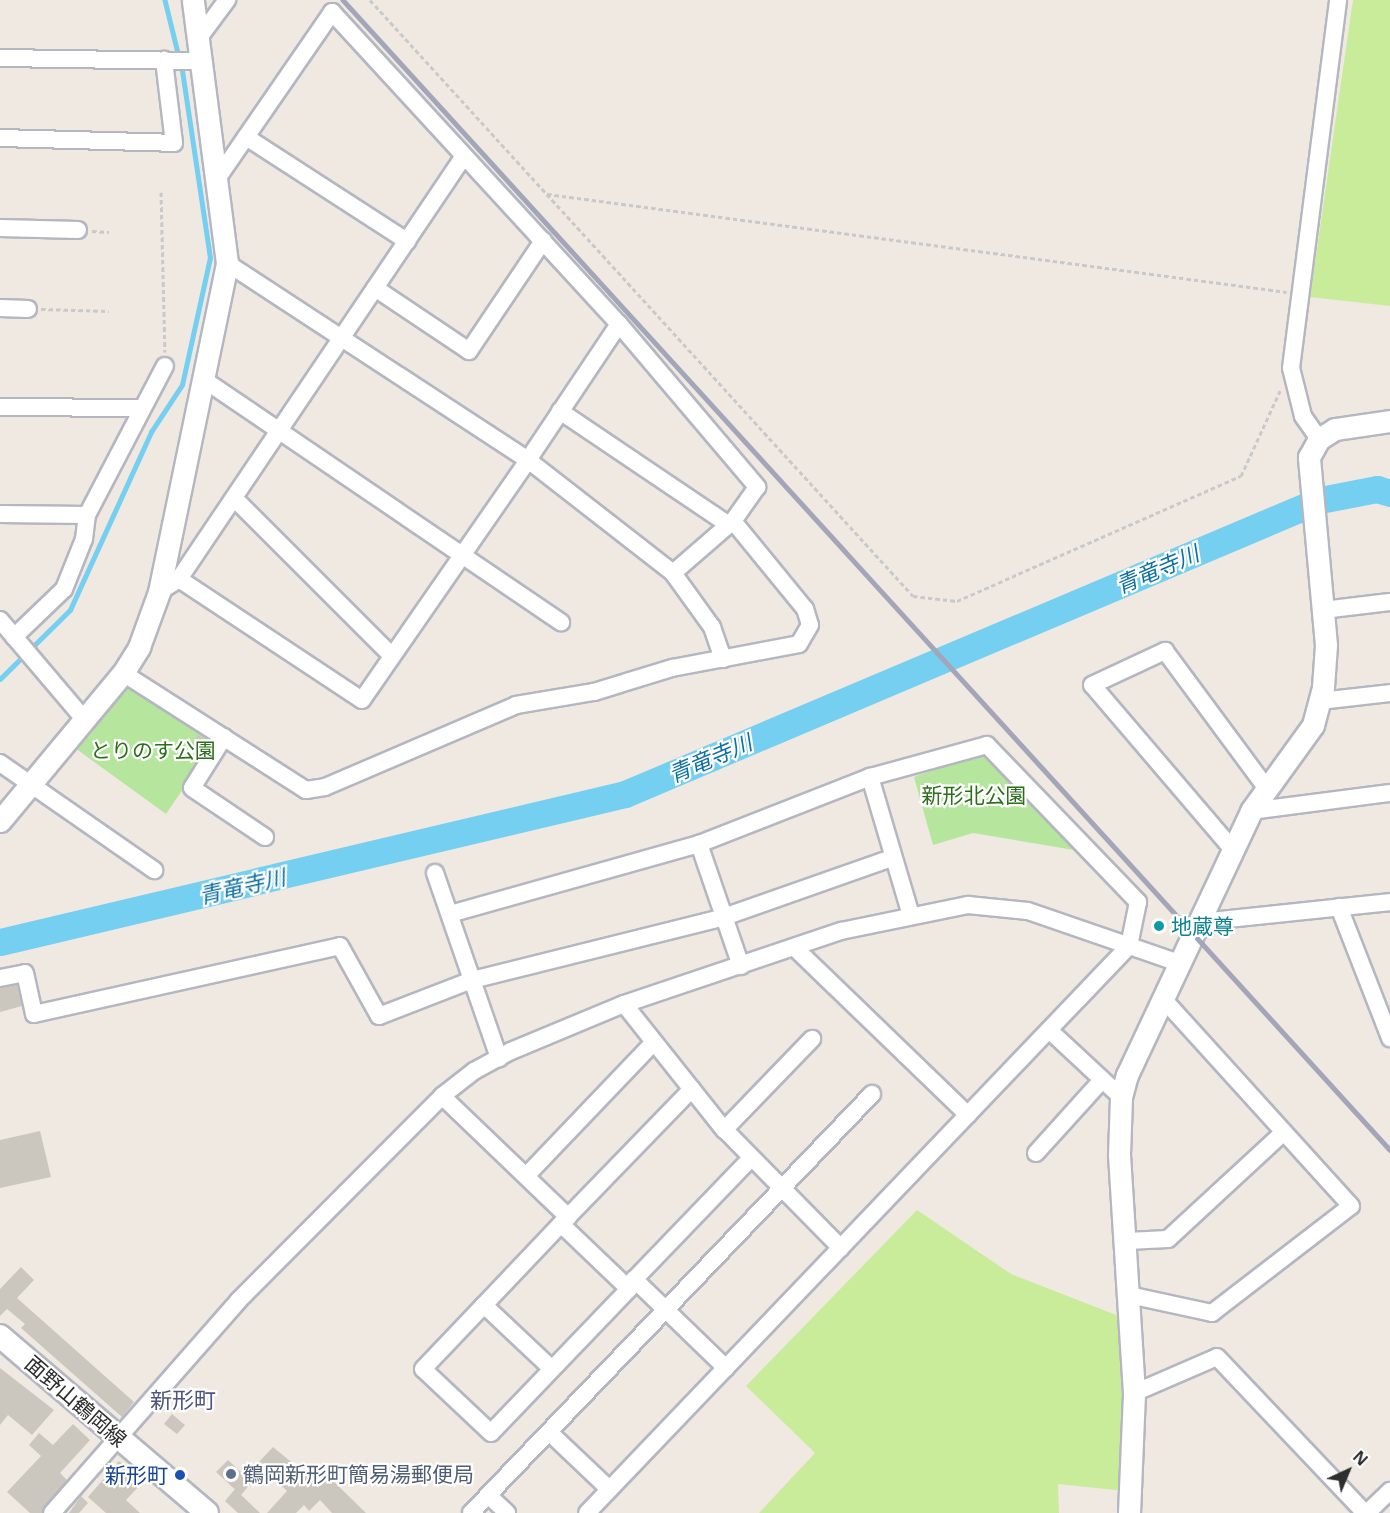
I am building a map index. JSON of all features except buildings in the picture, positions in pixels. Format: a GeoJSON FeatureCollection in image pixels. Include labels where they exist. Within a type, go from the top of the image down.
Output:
{"type":"FeatureCollection","features":[{"type":"Feature","properties":{"kind":"main road","name":"面野山鶴岡線"},"geometry":{"type":"LineString","coordinates":[[0,1336],[207,1513]]}},
{"type":"Feature","properties":{"kind":"street"},"geometry":{"type":"LineString","coordinates":[[0,821],[123,673],[139,647],[159,591],[227,262],[193,0]]}},
{"type":"Feature","properties":{"kind":"street"},"geometry":{"type":"LineString","coordinates":[[198,39],[227,0]]}},
{"type":"Feature","properties":{"kind":"street"},"geometry":{"type":"LineString","coordinates":[[1319,439],[1303,416],[1291,368],[1298,294],[1338,0]]}},
{"type":"Feature","properties":{"kind":"street"},"geometry":{"type":"LineString","coordinates":[[217,179],[332,12],[619,324],[757,487],[731,523],[673,573]]}},
{"type":"Feature","properties":{"kind":"street"},"geometry":{"type":"LineString","coordinates":[[0,58],[200,61]]}},
{"type":"Feature","properties":{"kind":"street"},"geometry":{"type":"LineString","coordinates":[[0,138],[174,143],[164,60]]}},
{"type":"Feature","properties":{"kind":"street"},"geometry":{"type":"LineString","coordinates":[[246,137],[407,241]]}},
{"type":"Feature","properties":{"kind":"street"},"geometry":{"type":"LineString","coordinates":[[159,591],[179,579],[464,156]]}},
{"type":"Feature","properties":{"kind":"street"},"geometry":{"type":"LineString","coordinates":[[0,228],[78,230]]}},
{"type":"Feature","properties":{"kind":"street"},"geometry":{"type":"LineString","coordinates":[[375,288],[469,351],[543,241]]}},
{"type":"Feature","properties":{"kind":"street"},"geometry":{"type":"LineString","coordinates":[[227,262],[528,459],[673,573],[712,627],[723,659]]}},
{"type":"Feature","properties":{"kind":"street"},"geometry":{"type":"LineString","coordinates":[[0,308],[28,309]]}},
{"type":"Feature","properties":{"kind":"street"},"geometry":{"type":"LineString","coordinates":[[179,579],[362,700],[619,324]]}},
{"type":"Feature","properties":{"kind":"street"},"geometry":{"type":"LineString","coordinates":[[14,637],[64,589],[84,539],[87,515],[165,366]]}},
{"type":"Feature","properties":{"kind":"street"},"geometry":{"type":"LineString","coordinates":[[203,379],[561,622]]}},
{"type":"Feature","properties":{"kind":"street"},"geometry":{"type":"LineString","coordinates":[[0,407],[142,408]]}},
{"type":"Feature","properties":{"kind":"street"},"geometry":{"type":"LineString","coordinates":[[123,673],[306,790],[325,787],[516,705],[594,692],[672,668],[799,645],[810,625],[805,609],[731,523],[560,411]]}},
{"type":"Feature","properties":{"kind":"street"},"geometry":{"type":"LineString","coordinates":[[1129,1513],[1134,1393],[1127,1241],[1119,1143],[1121,1098],[1179,963],[1251,811],[1265,786],[1313,725],[1320,701],[1326,645],[1309,456],[1319,439],[1335,429],[1390,422]]}},
{"type":"Feature","properties":{"kind":"street"},"geometry":{"type":"LineString","coordinates":[[234,498],[392,656]]}},
{"type":"Feature","properties":{"kind":"street"},"geometry":{"type":"LineString","coordinates":[[0,514],[87,515]]}},
{"type":"Feature","properties":{"kind":"street"},"geometry":{"type":"LineString","coordinates":[[1323,610],[1390,602]]}},
{"type":"Feature","properties":{"kind":"street"},"geometry":{"type":"LineString","coordinates":[[0,620],[84,719]]}},
{"type":"Feature","properties":{"kind":"street"},"geometry":{"type":"LineString","coordinates":[[1234,851],[1092,685],[1165,651],[1265,786]]}},
{"type":"Feature","properties":{"kind":"street"},"geometry":{"type":"LineString","coordinates":[[1320,701],[1390,693]]}},
{"type":"Feature","properties":{"kind":"street"},"geometry":{"type":"LineString","coordinates":[[224,738],[192,788],[265,837]]}},
{"type":"Feature","properties":{"kind":"street"},"geometry":{"type":"LineString","coordinates":[[450,914],[699,844],[870,777],[987,745],[1138,902],[1129,946],[587,1513]]}},
{"type":"Feature","properties":{"kind":"street"},"geometry":{"type":"LineString","coordinates":[[0,763],[154,870]]}},
{"type":"Feature","properties":{"kind":"street"},"geometry":{"type":"LineString","coordinates":[[870,777],[892,858],[911,915]]}},
{"type":"Feature","properties":{"kind":"street"},"geometry":{"type":"LineString","coordinates":[[1251,811],[1390,793]]}},
{"type":"Feature","properties":{"kind":"street"},"geometry":{"type":"LineString","coordinates":[[699,844],[741,966]]}},
{"type":"Feature","properties":{"kind":"street"},"geometry":{"type":"LineString","coordinates":[[0,978],[25,973],[34,1014],[340,946],[379,1016],[472,980],[724,917],[892,858]]}},
{"type":"Feature","properties":{"kind":"street"},"geometry":{"type":"LineString","coordinates":[[435,873],[499,1058]]}},
{"type":"Feature","properties":{"kind":"street"},"geometry":{"type":"LineString","coordinates":[[1200,922],[1390,902]]}},
{"type":"Feature","properties":{"kind":"street"},"geometry":{"type":"LineString","coordinates":[[52,1513],[239,1300],[442,1096],[499,1058],[624,1004],[872,922],[911,915],[994,905],[1028,911],[1179,963]]}},
{"type":"Feature","properties":{"kind":"street"},"geometry":{"type":"LineString","coordinates":[[1339,907],[1385,1015],[1390,1038]]}},
{"type":"Feature","properties":{"kind":"street"},"geometry":{"type":"LineString","coordinates":[[796,949],[968,1115]]}},
{"type":"Feature","properties":{"kind":"street"},"geometry":{"type":"LineString","coordinates":[[1130,1295],[1212,1313],[1351,1206],[1163,999]]}},
{"type":"Feature","properties":{"kind":"street"},"geometry":{"type":"LineString","coordinates":[[624,1004],[724,1130],[841,1248]]}},
{"type":"Feature","properties":{"kind":"street"},"geometry":{"type":"LineString","coordinates":[[1049,1030],[1121,1098]]}},
{"type":"Feature","properties":{"kind":"street"},"geometry":{"type":"LineString","coordinates":[[724,1130],[812,1039]]}},
{"type":"Feature","properties":{"kind":"street"},"geometry":{"type":"LineString","coordinates":[[526,1176],[654,1042]]}},
{"type":"Feature","properties":{"kind":"street"},"geometry":{"type":"LineString","coordinates":[[1036,1153],[1102,1080]]}},
{"type":"Feature","properties":{"kind":"street"},"geometry":{"type":"LineString","coordinates":[[692,1089],[423,1369],[491,1433],[751,1158]]}},
{"type":"Feature","properties":{"kind":"street"},"geometry":{"type":"LineString","coordinates":[[471,1513],[872,1094]]}},
{"type":"Feature","properties":{"kind":"street"},"geometry":{"type":"LineString","coordinates":[[442,1096],[526,1176],[565,1221],[631,1283],[666,1310],[726,1368]]}},
{"type":"Feature","properties":{"kind":"street"},"geometry":{"type":"LineString","coordinates":[[1127,1241],[1168,1239],[1283,1132]]}},
{"type":"Feature","properties":{"kind":"street"},"geometry":{"type":"LineString","coordinates":[[484,1305],[552,1370]]}},
{"type":"Feature","properties":{"kind":"street"},"geometry":{"type":"LineString","coordinates":[[1134,1393],[1217,1357],[1366,1513],[1390,1491]]}},
{"type":"Feature","properties":{"kind":"street"},"geometry":{"type":"LineString","coordinates":[[549,1432],[609,1489]]}},
{"type":"Feature","properties":{"kind":"street"},"geometry":{"type":"LineString","coordinates":[[488,1495],[507,1513]]}},
{"type":"Feature","properties":{"kind":"path"},"geometry":{"type":"LineString","coordinates":[[370,0],[913,596],[957,602],[1241,476],[1291,368]]}},
{"type":"Feature","properties":{"kind":"path"},"geometry":{"type":"LineString","coordinates":[[161,192],[165,366]]}},
{"type":"Feature","properties":{"kind":"path"},"geometry":{"type":"LineString","coordinates":[[547,194],[1298,294]]}},
{"type":"Feature","properties":{"kind":"path"},"geometry":{"type":"LineString","coordinates":[[28,309],[109,310]]}},
{"type":"Feature","properties":{"kind":"green space"},"geometry":{"type":"Polygon","coordinates":[[[1353,0],[1390,0],[1390,306],[1310,297],[1353,0]]]}},
{"type":"Feature","properties":{"kind":"green space","name":"とりのす公園"},"geometry":{"type":"Polygon","coordinates":[[[127,685],[211,739],[208,752],[166,814],[75,748],[127,685]]]}},
{"type":"Feature","properties":{"kind":"green space","name":"新形北公園"},"geometry":{"type":"Polygon","coordinates":[[[986,751],[1080,851],[973,833],[933,845],[914,777],[986,751]]]}},
{"type":"Feature","properties":{"kind":"green space"},"geometry":{"type":"Polygon","coordinates":[[[917,1210],[1011,1274],[1124,1318],[1126,1491],[1058,1484],[1059,1513],[759,1513],[815,1453],[746,1386],[917,1210]]]}},
{"type":"Feature","properties":{"kind":"waterway"},"geometry":{"type":"LineString","coordinates":[[165,0],[179,57]]}},
{"type":"Feature","properties":{"kind":"waterway"},"geometry":{"type":"LineString","coordinates":[[0,679],[70,610],[151,432],[182,385],[210,258],[181,65]]}},
{"type":"Feature","properties":{"kind":"waterway","name":"青竜寺川"},"geometry":{"type":"LineString","coordinates":[[0,942],[625,794],[1320,500],[1377,489],[1390,493]]}},
{"type":"Feature","properties":{"kind":"railway"},"geometry":{"type":"LineString","coordinates":[[343,0],[1390,1150]]}},
{"type":"Feature","properties":{"kind":"place","name":"地蔵尊"},"geometry":{"type":"Point","coordinates":[1159,926]}},
{"type":"Feature","properties":{"kind":"place","name":"鶴岡新形町簡易湯郵便局"},"geometry":{"type":"Point","coordinates":[231,1474]}},
{"type":"Feature","properties":{"kind":"place","name":"新形町"},"geometry":{"type":"Point","coordinates":[180,1475]}},
{"type":"Feature","properties":{"kind":"district","name":"新形町"},"geometry":{"type":"Point","coordinates":[183,1400]}}]}
